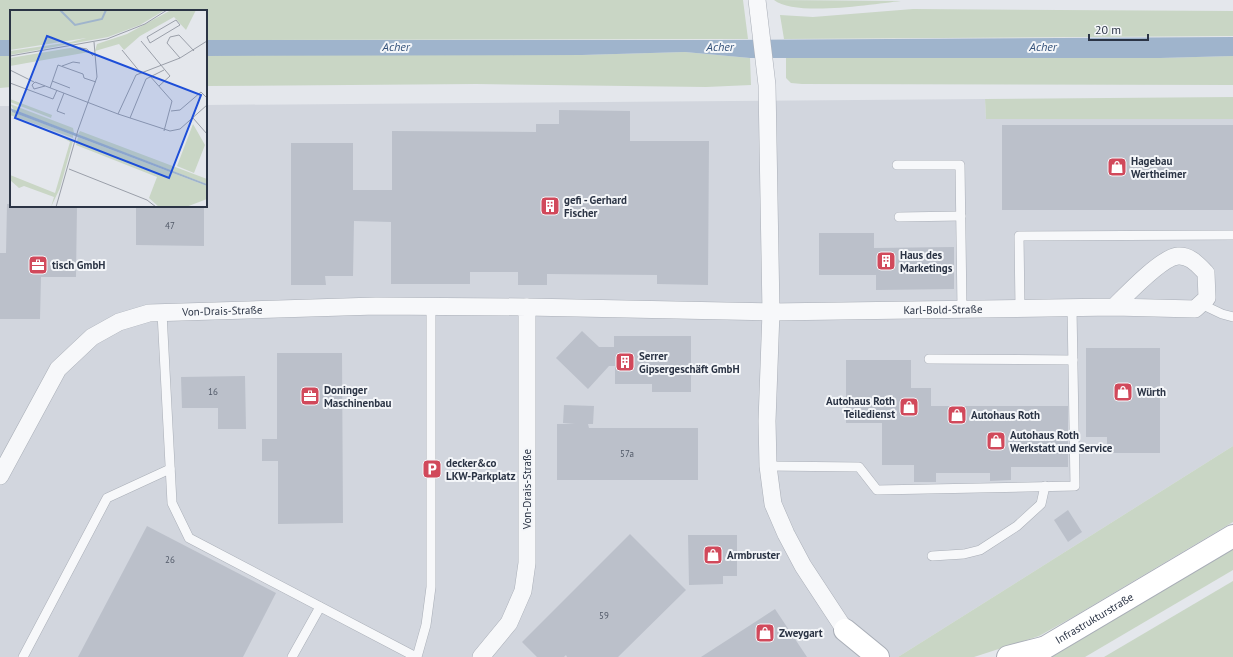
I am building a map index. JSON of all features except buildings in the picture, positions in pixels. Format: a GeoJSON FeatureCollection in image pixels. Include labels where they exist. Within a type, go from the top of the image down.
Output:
{"type":"FeatureCollection","features":[{"type":"Feature","properties":{"kind":"street"},"geometry":{"type":"LineString","coordinates":[[758,6],[767,85],[771,312],[767,421],[768,466],[773,504],[786,534],[803,566],[845,630],[858,657]]}},
{"type":"Feature","properties":{"kind":"street"},"geometry":{"type":"LineString","coordinates":[[1114,307],[1164,261],[1178,256],[1191,258],[1206,273],[1207,298],[1201,304]]}},
{"type":"Feature","properties":{"kind":"street","name":"Karl-Bold-Straße"},"geometry":{"type":"LineString","coordinates":[[771,312],[1114,307],[1195,308],[1201,304]]}},
{"type":"Feature","properties":{"kind":"street","name":"Von-Drais-Straße"},"geometry":{"type":"LineString","coordinates":[[0,476],[58,369],[92,337],[118,322],[149,313],[376,306],[527,307],[771,312]]}},
{"type":"Feature","properties":{"kind":"street","name":"Von-Drais-Straße"},"geometry":{"type":"LineString","coordinates":[[485,656],[509,623],[523,591],[527,563],[527,307]]}},
{"type":"Feature","properties":{"kind":"street","name":"Infrastrukturstraße"},"geometry":{"type":"LineString","coordinates":[[1008,657],[1038,652],[1233,536]]}},
{"type":"Feature","properties":{"kind":"street"},"geometry":{"type":"LineString","coordinates":[[845,630],[878,657]]}},
{"type":"Feature","properties":{"kind":"lane"},"geometry":{"type":"LineString","coordinates":[[897,165],[960,165],[962,309]]}},
{"type":"Feature","properties":{"kind":"lane"},"geometry":{"type":"LineString","coordinates":[[899,217],[961,216]]}},
{"type":"Feature","properties":{"kind":"lane"},"geometry":{"type":"LineString","coordinates":[[1020,308],[1019,236],[1233,235]]}},
{"type":"Feature","properties":{"kind":"lane"},"geometry":{"type":"LineString","coordinates":[[1201,304],[1222,314],[1233,317]]}},
{"type":"Feature","properties":{"kind":"lane"},"geometry":{"type":"LineString","coordinates":[[162,313],[172,503],[189,538],[417,657],[426,625],[431,587],[431,306]]}},
{"type":"Feature","properties":{"kind":"lane"},"geometry":{"type":"LineString","coordinates":[[768,466],[859,467],[877,490],[1075,486],[1072,308]]}},
{"type":"Feature","properties":{"kind":"lane"},"geometry":{"type":"LineString","coordinates":[[929,359],[1073,360]]}},
{"type":"Feature","properties":{"kind":"lane"},"geometry":{"type":"LineString","coordinates":[[24,657],[108,498],[170,469]]}},
{"type":"Feature","properties":{"kind":"lane"},"geometry":{"type":"LineString","coordinates":[[932,556],[964,554],[980,550],[1017,526],[1040,504],[1045,486]]}},
{"type":"Feature","properties":{"kind":"lane"},"geometry":{"type":"LineString","coordinates":[[292,657],[320,607]]}},
{"type":"Feature","properties":{"kind":"shaded area"},"geometry":{"type":"Polygon","coordinates":[[[985,99],[986,119],[1233,119],[1233,446],[898,657],[0,657],[0,106],[10,106],[10,207],[207,207],[207,105],[985,99]]]}},
{"type":"Feature","properties":{"kind":"green space"},"geometry":{"type":"Polygon","coordinates":[[[0,0],[743,0],[748,39],[207,40],[207,10],[10,10],[10,40],[0,40],[0,0]]]}},
{"type":"Feature","properties":{"kind":"green space"},"geometry":{"type":"Polygon","coordinates":[[[774,0],[901,1],[816,9],[784,5],[774,0]]]}},
{"type":"Feature","properties":{"kind":"green space"},"geometry":{"type":"Polygon","coordinates":[[[913,9],[1233,11],[1233,36],[784,39],[780,15],[813,17],[913,9]]]}},
{"type":"Feature","properties":{"kind":"green space"},"geometry":{"type":"Polygon","coordinates":[[[685,52],[750,58],[751,85],[706,87],[476,84],[207,86],[207,55],[582,55],[685,52]]]}},
{"type":"Feature","properties":{"kind":"green space"},"geometry":{"type":"Polygon","coordinates":[[[0,56],[10,56],[10,87],[0,88],[0,56]]]}},
{"type":"Feature","properties":{"kind":"green space"},"geometry":{"type":"Polygon","coordinates":[[[1233,56],[1233,85],[802,84],[791,83],[786,78],[786,57],[1160,58],[1233,56]]]}},
{"type":"Feature","properties":{"kind":"green space"},"geometry":{"type":"Polygon","coordinates":[[[1233,97],[1233,119],[986,119],[985,99],[1233,97]]]}},
{"type":"Feature","properties":{"kind":"green space"},"geometry":{"type":"Polygon","coordinates":[[[1233,446],[1233,522],[1039,636],[974,657],[898,657],[1233,446]]]}},
{"type":"Feature","properties":{"kind":"green space"},"geometry":{"type":"Polygon","coordinates":[[[1233,546],[1233,570],[1085,657],[1052,657],[1233,546]]]}},
{"type":"Feature","properties":{"kind":"green space"},"geometry":{"type":"Polygon","coordinates":[[[1233,581],[1233,657],[1104,657],[1233,581]]]}},
{"type":"Feature","properties":{"kind":"water","name":"Acher"},"geometry":{"type":"Polygon","coordinates":[[[1233,37],[1233,56],[1160,58],[750,58],[685,52],[582,55],[207,56],[207,40],[718,40],[1233,37]]]}},
{"type":"Feature","properties":{"kind":"water"},"geometry":{"type":"Polygon","coordinates":[[[0,40],[10,40],[10,56],[0,56],[0,40]]]}},
{"type":"Feature","properties":{"kind":"place","name":"Hagebau Wertheimer"},"geometry":{"type":"Point","coordinates":[1117,167]}},
{"type":"Feature","properties":{"kind":"place","name":"gefi - Gerhard Fischer"},"geometry":{"type":"Point","coordinates":[550,206]}},
{"type":"Feature","properties":{"kind":"place","name":"Haus des Marketings"},"geometry":{"type":"Point","coordinates":[886,261]}},
{"type":"Feature","properties":{"kind":"place","name":"tisch GmbH"},"geometry":{"type":"Point","coordinates":[38,265]}},
{"type":"Feature","properties":{"kind":"place","name":"Serrer Gipsergeschäft GmbH"},"geometry":{"type":"Point","coordinates":[625,362]}},
{"type":"Feature","properties":{"kind":"place","name":"Würth"},"geometry":{"type":"Point","coordinates":[1123,392]}},
{"type":"Feature","properties":{"kind":"place","name":"Doninger Maschinenbau"},"geometry":{"type":"Point","coordinates":[310,396]}},
{"type":"Feature","properties":{"kind":"place","name":"Autohaus Roth Teiledienst"},"geometry":{"type":"Point","coordinates":[909,407]}},
{"type":"Feature","properties":{"kind":"place","name":"Autohaus Roth"},"geometry":{"type":"Point","coordinates":[957,415]}},
{"type":"Feature","properties":{"kind":"place","name":"Autohaus Roth Werkstatt und Service"},"geometry":{"type":"Point","coordinates":[996,441]}},
{"type":"Feature","properties":{"kind":"place","name":"decker&co LKW-Parkplatz"},"geometry":{"type":"Point","coordinates":[432,469]}},
{"type":"Feature","properties":{"kind":"place","name":"Armbruster"},"geometry":{"type":"Point","coordinates":[713,555]}},
{"type":"Feature","properties":{"kind":"place","name":"Zweygart"},"geometry":{"type":"Point","coordinates":[765,633]}}]}
